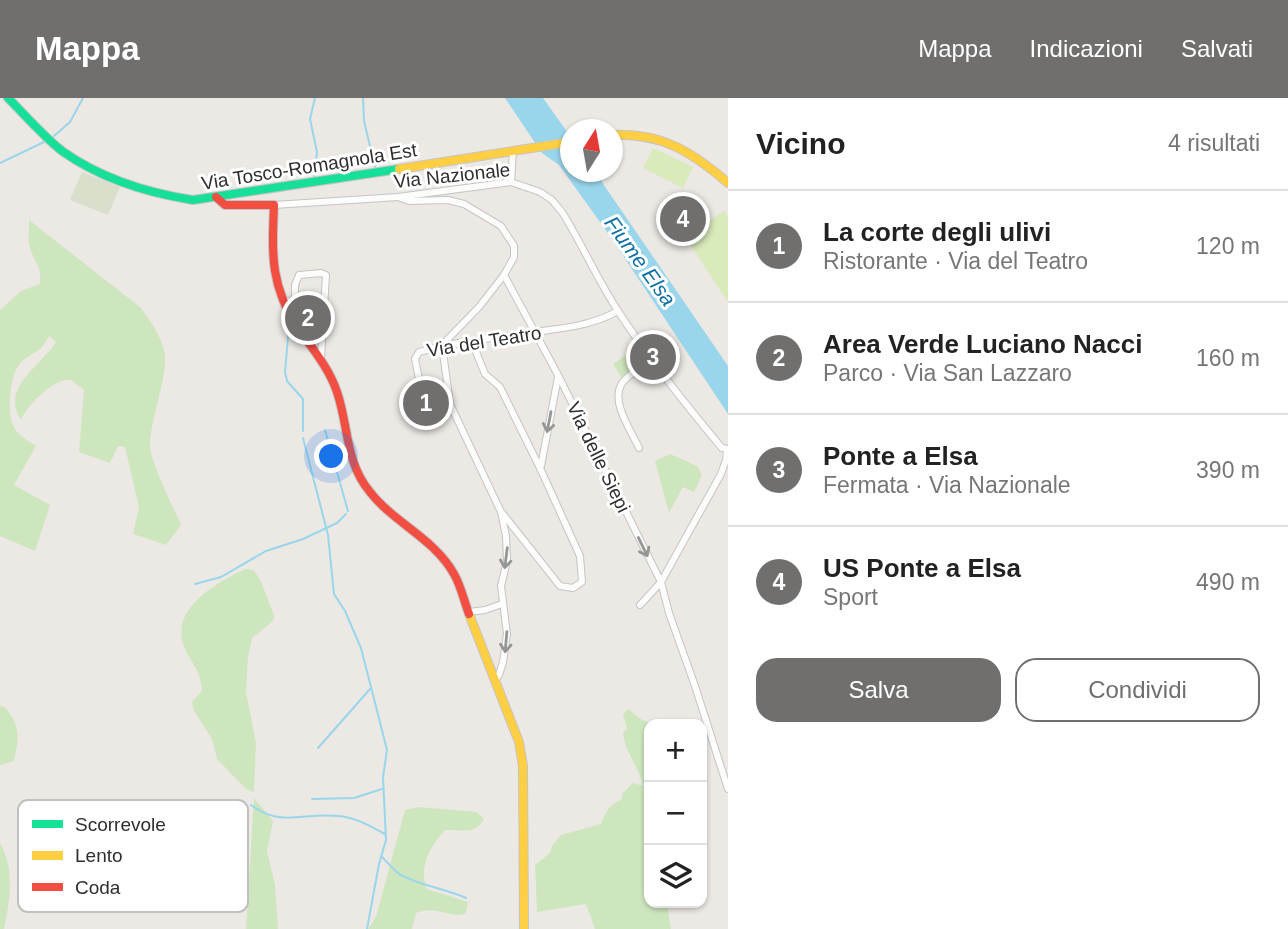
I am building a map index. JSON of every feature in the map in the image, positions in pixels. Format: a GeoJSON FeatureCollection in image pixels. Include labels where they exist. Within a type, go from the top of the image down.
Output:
{"type":"FeatureCollection","features":[{"type":"Feature","properties":{"kind":"street","name":"Via Tosco-Romagnola Est"},"geometry":{"type":"LineString","coordinates":[[9,98],[54,143],[84,164],[142,189],[186,199],[216,197],[560,144]]}},
{"type":"Feature","properties":{"kind":"street"},"geometry":{"type":"LineString","coordinates":[[623,135],[647,135],[675,144],[703,161],[728,183]]}},
{"type":"Feature","properties":{"kind":"street"},"geometry":{"type":"LineString","coordinates":[[511,182],[517,150]]}},
{"type":"Feature","properties":{"kind":"street","name":"Via Nazionale"},"geometry":{"type":"LineString","coordinates":[[216,197],[225,205],[274,205],[398,197],[511,182],[540,192],[552,200],[562,212],[618,311],[652,361],[691,411],[722,447],[727,449]]}},
{"type":"Feature","properties":{"kind":"street"},"geometry":{"type":"LineString","coordinates":[[398,197],[409,201],[448,200],[464,204],[491,218],[508,234],[514,246],[514,257],[503,275],[479,307],[442,345],[450,404],[501,512],[560,586],[573,588],[582,582],[580,556],[500,387],[485,374],[472,342]]}},
{"type":"Feature","properties":{"kind":"street"},"geometry":{"type":"LineString","coordinates":[[274,205],[275,278],[284,302],[321,358],[338,394],[348,454],[360,480],[375,498],[426,539],[444,558],[454,574],[519,742],[523,766],[524,929]]}},
{"type":"Feature","properties":{"kind":"street"},"geometry":{"type":"LineString","coordinates":[[284,302],[295,300],[295,285],[299,275],[326,275],[321,358]]}},
{"type":"Feature","properties":{"kind":"street","name":"Via delle Siepi"},"geometry":{"type":"LineString","coordinates":[[503,275],[558,375],[661,582],[728,789]]}},
{"type":"Feature","properties":{"kind":"street","name":"Via del Teatro"},"geometry":{"type":"LineString","coordinates":[[450,404],[442,403],[433,386],[419,379],[415,359],[419,352],[442,345],[580,326],[604,319],[618,311]]}},
{"type":"Feature","properties":{"kind":"street"},"geometry":{"type":"LineString","coordinates":[[639,448],[618,396],[622,383],[652,361]]}},
{"type":"Feature","properties":{"kind":"street"},"geometry":{"type":"LineString","coordinates":[[540,468],[558,375]]}},
{"type":"Feature","properties":{"kind":"street"},"geometry":{"type":"LineString","coordinates":[[640,605],[661,582],[721,474],[727,449]]}},
{"type":"Feature","properties":{"kind":"street"},"geometry":{"type":"LineString","coordinates":[[496,679],[503,662],[507,634],[501,586],[508,549],[501,512]]}},
{"type":"Feature","properties":{"kind":"street"},"geometry":{"type":"LineString","coordinates":[[469,612],[502,604]]}},
{"type":"Feature","properties":{"kind":"green space"},"geometry":{"type":"Polygon","coordinates":[[[653,148],[693,167],[683,188],[643,168],[653,148]]]}},
{"type":"Feature","properties":{"kind":"green space"},"geometry":{"type":"Polygon","coordinates":[[[82,172],[120,187],[108,215],[70,200],[82,172]]]}},
{"type":"Feature","properties":{"kind":"green space"},"geometry":{"type":"Polygon","coordinates":[[[724,211],[728,217],[728,302],[685,237],[724,211]]]}},
{"type":"Feature","properties":{"kind":"green space"},"geometry":{"type":"Polygon","coordinates":[[[29,220],[141,308],[160,339],[164,350],[164,370],[150,445],[158,473],[181,525],[166,545],[133,534],[139,507],[125,447],[118,446],[110,463],[79,452],[84,390],[71,380],[57,383],[35,400],[21,420],[15,398],[25,378],[56,342],[49,336],[41,348],[18,366],[12,381],[10,410],[14,427],[20,435],[36,446],[14,485],[50,505],[35,551],[0,536],[0,310],[21,291],[40,284],[38,268],[29,244],[29,220]]]}},
{"type":"Feature","properties":{"kind":"green space"},"geometry":{"type":"Polygon","coordinates":[[[317,305],[316,329],[321,329],[318,344],[292,308],[317,305]]]}},
{"type":"Feature","properties":{"kind":"green space"},"geometry":{"type":"Polygon","coordinates":[[[635,349],[644,363],[622,378],[613,364],[635,349]]]}},
{"type":"Feature","properties":{"kind":"green space"},"geometry":{"type":"Polygon","coordinates":[[[670,454],[697,466],[702,475],[694,492],[683,487],[669,513],[655,461],[670,454]]]}},
{"type":"Feature","properties":{"kind":"green space"},"geometry":{"type":"Polygon","coordinates":[[[245,569],[254,570],[274,615],[273,621],[252,638],[248,657],[246,692],[256,743],[254,792],[246,789],[217,759],[212,739],[194,711],[192,702],[202,691],[201,684],[182,637],[182,623],[196,601],[207,591],[245,569]]]}},
{"type":"Feature","properties":{"kind":"green space"},"geometry":{"type":"Polygon","coordinates":[[[0,706],[5,707],[14,721],[18,738],[14,761],[0,765],[0,706]]]}},
{"type":"Feature","properties":{"kind":"green space"},"geometry":{"type":"Polygon","coordinates":[[[628,709],[644,721],[644,908],[668,908],[671,929],[595,929],[586,904],[537,912],[535,865],[550,853],[561,835],[601,824],[608,809],[621,800],[623,793],[633,783],[643,786],[624,740],[623,733],[627,728],[623,715],[628,709]]]}},
{"type":"Feature","properties":{"kind":"green space"},"geometry":{"type":"Polygon","coordinates":[[[254,798],[273,821],[267,851],[275,885],[278,929],[246,929],[254,798]]]}},
{"type":"Feature","properties":{"kind":"green space"},"geometry":{"type":"Polygon","coordinates":[[[418,807],[477,812],[484,819],[472,830],[445,830],[430,850],[425,865],[427,889],[468,902],[466,913],[455,915],[424,911],[416,913],[412,929],[368,929],[376,917],[405,810],[418,807]]]}},
{"type":"Feature","properties":{"kind":"green space"},"geometry":{"type":"Polygon","coordinates":[[[0,843],[9,874],[4,929],[0,929],[0,843]]]}},
{"type":"Feature","properties":{"kind":"water","name":"Fiume Elsa"},"geometry":{"type":"Polygon","coordinates":[[[505,98],[543,98],[560,122],[560,166],[542,153],[505,98]]]}},
{"type":"Feature","properties":{"kind":"water","name":"Fiume Elsa"},"geometry":{"type":"Polygon","coordinates":[[[571,182],[602,182],[728,366],[728,414],[571,182]]]}},
{"type":"Feature","properties":{"kind":"waterway"},"geometry":{"type":"LineString","coordinates":[[54,136],[70,122],[83,98]]}},
{"type":"Feature","properties":{"kind":"waterway"},"geometry":{"type":"LineString","coordinates":[[314,178],[317,152],[310,119],[315,98]]}},
{"type":"Feature","properties":{"kind":"waterway"},"geometry":{"type":"LineString","coordinates":[[363,98],[364,121],[375,167]]}},
{"type":"Feature","properties":{"kind":"waterway"},"geometry":{"type":"LineString","coordinates":[[0,163],[46,141]]}},
{"type":"Feature","properties":{"kind":"waterway"},"geometry":{"type":"LineString","coordinates":[[289,326],[285,372],[287,381],[303,399],[303,431]]}},
{"type":"Feature","properties":{"kind":"waterway"},"geometry":{"type":"LineString","coordinates":[[325,430],[348,511]]}},
{"type":"Feature","properties":{"kind":"waterway"},"geometry":{"type":"LineString","coordinates":[[303,438],[328,535],[334,594],[345,611],[361,648],[387,750],[383,777],[386,840],[367,929]]}},
{"type":"Feature","properties":{"kind":"waterway"},"geometry":{"type":"LineString","coordinates":[[195,584],[221,577],[266,551],[303,539],[337,523],[346,514]]}},
{"type":"Feature","properties":{"kind":"waterway"},"geometry":{"type":"LineString","coordinates":[[318,748],[370,689]]}},
{"type":"Feature","properties":{"kind":"waterway"},"geometry":{"type":"LineString","coordinates":[[312,799],[354,798],[382,789]]}},
{"type":"Feature","properties":{"kind":"waterway"},"geometry":{"type":"LineString","coordinates":[[251,805],[262,812],[283,818],[325,815],[344,817],[362,822],[385,834]]}},
{"type":"Feature","properties":{"kind":"waterway"},"geometry":{"type":"LineString","coordinates":[[382,857],[404,877],[466,898]]}},
{"type":"Feature","properties":{"kind":"traffic: fast"},"geometry":{"type":"LineString","coordinates":[[8,98],[48,139],[77,161],[108,177],[176,197],[193,200],[399,169]]}},
{"type":"Feature","properties":{"kind":"traffic: slow"},"geometry":{"type":"LineString","coordinates":[[623,135],[646,137],[675,146],[728,183]]}},
{"type":"Feature","properties":{"kind":"traffic: slow"},"geometry":{"type":"LineString","coordinates":[[399,169],[560,144]]}},
{"type":"Feature","properties":{"kind":"traffic: slow"},"geometry":{"type":"LineString","coordinates":[[469,614],[519,742],[523,766],[524,929]]}},
{"type":"Feature","properties":{"kind":"traffic: jam"},"geometry":{"type":"LineString","coordinates":[[216,197],[225,205],[274,205],[273,254],[282,298],[334,383],[356,469],[380,503],[446,562],[459,583],[469,614]]}},
{"type":"Feature","properties":{"kind":"place","name":"US Ponte a Elsa"},"geometry":{"type":"Point","coordinates":[683,219]}},
{"type":"Feature","properties":{"kind":"place","name":"Area Verde Luciano Nacci"},"geometry":{"type":"Point","coordinates":[308,318]}},
{"type":"Feature","properties":{"kind":"place","name":"Ponte a Elsa"},"geometry":{"type":"Point","coordinates":[653,357]}},
{"type":"Feature","properties":{"kind":"place","name":"La corte degli ulivi"},"geometry":{"type":"Point","coordinates":[426,403]}}]}
